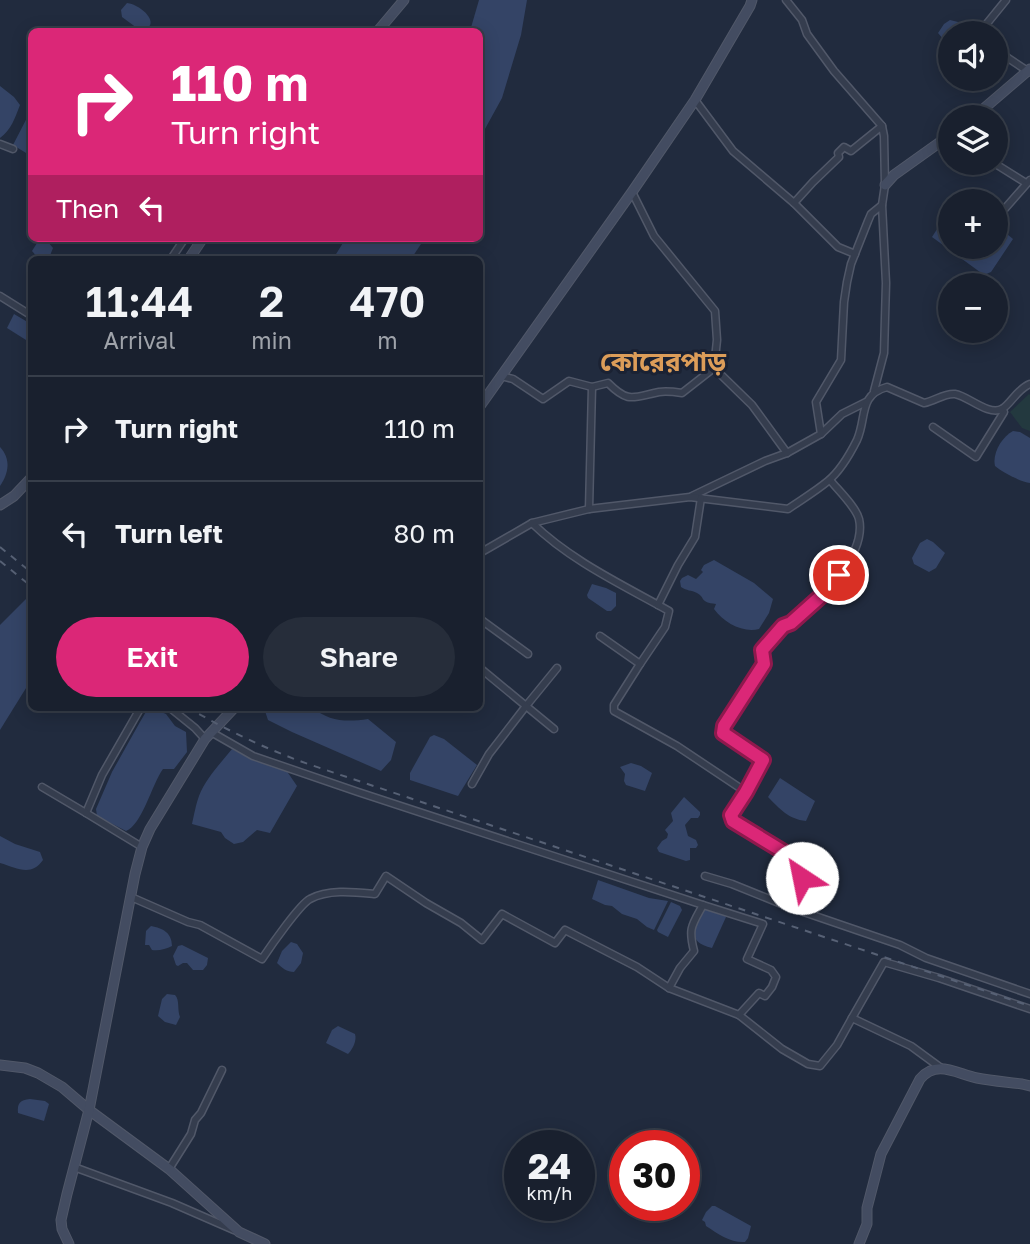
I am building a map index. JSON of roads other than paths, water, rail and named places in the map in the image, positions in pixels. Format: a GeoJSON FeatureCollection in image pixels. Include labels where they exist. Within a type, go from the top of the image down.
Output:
{"type":"FeatureCollection","features":[{"type":"Feature","properties":{"kind":"street"},"geometry":{"type":"LineString","coordinates":[[380,28],[404,0]]}},
{"type":"Feature","properties":{"kind":"street"},"geometry":{"type":"LineString","coordinates":[[483,402],[695,100],[752,0]]}},
{"type":"Feature","properties":{"kind":"street"},"geometry":{"type":"LineString","coordinates":[[483,551],[532,523],[589,509],[690,497],[788,509],[830,480],[858,438],[866,402],[874,391],[884,353],[884,136],[882,126],[834,71],[786,0]]}},
{"type":"Feature","properties":{"kind":"street"},"geometry":{"type":"LineString","coordinates":[[989,21],[1006,0]]}},
{"type":"Feature","properties":{"kind":"street"},"geometry":{"type":"LineString","coordinates":[[988,105],[1029,71],[1008,58]]}},
{"type":"Feature","properties":{"kind":"street"},"geometry":{"type":"LineString","coordinates":[[695,100],[733,151],[838,247],[855,254]]}},
{"type":"Feature","properties":{"kind":"street"},"geometry":{"type":"LineString","coordinates":[[794,204],[839,157],[840,150],[844,147],[850,151],[882,126]]}},
{"type":"Feature","properties":{"kind":"street"},"geometry":{"type":"LineString","coordinates":[[0,144],[13,149]]}},
{"type":"Feature","properties":{"kind":"street"},"geometry":{"type":"LineString","coordinates":[[885,185],[894,175],[938,144]]}},
{"type":"Feature","properties":{"kind":"street"},"geometry":{"type":"LineString","coordinates":[[1008,170],[1028,181],[1008,204]]}},
{"type":"Feature","properties":{"kind":"street"},"geometry":{"type":"LineString","coordinates":[[501,376],[513,379],[543,399],[569,381],[592,387],[608,383],[628,398],[663,391],[682,393],[714,368],[718,340],[715,311],[654,236],[632,192]]}},
{"type":"Feature","properties":{"kind":"street"},"geometry":{"type":"LineString","coordinates":[[821,435],[816,402],[841,359],[844,302],[851,264],[868,220],[882,205]]}},
{"type":"Feature","properties":{"kind":"street"},"geometry":{"type":"LineString","coordinates":[[0,296],[28,314]]}},
{"type":"Feature","properties":{"kind":"street"},"geometry":{"type":"LineString","coordinates":[[714,368],[752,405],[787,453]]}},
{"type":"Feature","properties":{"kind":"street"},"geometry":{"type":"LineString","coordinates":[[874,391],[887,387],[924,403],[947,394],[955,394],[992,410],[1002,409],[1024,386],[1030,384]]}},
{"type":"Feature","properties":{"kind":"street"},"geometry":{"type":"LineString","coordinates":[[589,509],[592,387]]}},
{"type":"Feature","properties":{"kind":"street"},"geometry":{"type":"LineString","coordinates":[[690,497],[821,435],[842,414],[866,402]]}},
{"type":"Feature","properties":{"kind":"street"},"geometry":{"type":"LineString","coordinates":[[933,427],[976,457],[1004,412],[1002,409]]}},
{"type":"Feature","properties":{"kind":"street"},"geometry":{"type":"LineString","coordinates":[[789,907],[804,868],[797,860],[733,821],[731,815],[763,760],[723,733],[724,726],[764,664],[762,650],[783,626],[791,623],[829,589],[860,538],[860,522],[856,514],[830,480]]}},
{"type":"Feature","properties":{"kind":"street"},"geometry":{"type":"LineString","coordinates":[[0,505],[14,496],[28,481]]}},
{"type":"Feature","properties":{"kind":"street"},"geometry":{"type":"LineString","coordinates":[[658,606],[695,537],[701,498]]}},
{"type":"Feature","properties":{"kind":"street"},"geometry":{"type":"LineString","coordinates":[[532,523],[548,539],[669,611],[665,627],[614,705],[614,711],[677,746],[746,792]]}},
{"type":"Feature","properties":{"kind":"street"},"geometry":{"type":"LineString","coordinates":[[483,621],[528,654]]}},
{"type":"Feature","properties":{"kind":"street"},"geometry":{"type":"LineString","coordinates":[[600,636],[640,664]]}},
{"type":"Feature","properties":{"kind":"street"},"geometry":{"type":"LineString","coordinates":[[472,784],[489,754],[557,668]]}},
{"type":"Feature","properties":{"kind":"street"},"geometry":{"type":"LineString","coordinates":[[483,670],[554,729]]}},
{"type":"Feature","properties":{"kind":"street"},"geometry":{"type":"LineString","coordinates":[[86,813],[102,775],[139,711]]}},
{"type":"Feature","properties":{"kind":"street"},"geometry":{"type":"LineString","coordinates":[[174,711],[201,733],[253,756],[763,925],[747,959],[771,971],[776,977],[765,996],[759,993],[739,1015]]}},
{"type":"Feature","properties":{"kind":"street"},"geometry":{"type":"LineString","coordinates":[[69,1244],[61,1225],[66,1194],[89,1110],[142,847],[150,829],[208,736],[231,711]]}},
{"type":"Feature","properties":{"kind":"street"},"geometry":{"type":"LineString","coordinates":[[42,787],[142,847]]}},
{"type":"Feature","properties":{"kind":"street"},"geometry":{"type":"LineString","coordinates":[[131,897],[201,925],[262,958],[307,900],[324,893],[374,894],[386,876],[461,923],[481,940],[502,914],[555,943],[565,930],[637,967],[669,988],[739,1015],[782,1049],[808,1064],[820,1066],[837,1045],[884,962],[1030,1009]]}},
{"type":"Feature","properties":{"kind":"street"},"geometry":{"type":"LineString","coordinates":[[705,876],[1030,994]]}},
{"type":"Feature","properties":{"kind":"street"},"geometry":{"type":"LineString","coordinates":[[669,988],[694,951],[690,936],[691,926],[703,905]]}},
{"type":"Feature","properties":{"kind":"street"},"geometry":{"type":"LineString","coordinates":[[852,1018],[911,1046],[943,1069]]}},
{"type":"Feature","properties":{"kind":"street"},"geometry":{"type":"LineString","coordinates":[[0,1065],[25,1068],[62,1087],[169,1169],[239,1232]]}},
{"type":"Feature","properties":{"kind":"street"},"geometry":{"type":"LineString","coordinates":[[169,1169],[191,1134],[195,1120],[222,1070]]}},
{"type":"Feature","properties":{"kind":"street"},"geometry":{"type":"LineString","coordinates":[[859,1244],[867,1224],[867,1208],[881,1154],[926,1072],[952,1070],[972,1077],[1030,1086]]}},
{"type":"Feature","properties":{"kind":"street"},"geometry":{"type":"LineString","coordinates":[[74,1167],[173,1203],[265,1244]]}},
{"type":"Feature","properties":{"kind":"water"},"geometry":{"type":"Polygon","coordinates":[[[479,0],[527,0],[521,35],[502,98],[483,133],[483,28],[471,28],[479,0]]]}},
{"type":"Feature","properties":{"kind":"water"},"geometry":{"type":"Polygon","coordinates":[[[127,3],[138,7],[148,15],[148,28],[137,28],[122,17],[121,10],[127,3]]]}},
{"type":"Feature","properties":{"kind":"water"},"geometry":{"type":"Polygon","coordinates":[[[0,86],[20,105],[10,127],[0,138],[0,86]]]}},
{"type":"Feature","properties":{"kind":"water"},"geometry":{"type":"Polygon","coordinates":[[[28,116],[28,154],[13,145],[28,116]]]}},
{"type":"Feature","properties":{"kind":"water"},"geometry":{"type":"Polygon","coordinates":[[[938,228],[938,241],[932,237],[938,228]]]}},
{"type":"Feature","properties":{"kind":"water"},"geometry":{"type":"Polygon","coordinates":[[[48,242],[53,248],[50,256],[38,256],[32,251],[37,243],[48,242]]]}},
{"type":"Feature","properties":{"kind":"water"},"geometry":{"type":"Polygon","coordinates":[[[344,242],[422,242],[413,256],[335,256],[344,242]]]}},
{"type":"Feature","properties":{"kind":"water"},"geometry":{"type":"Polygon","coordinates":[[[962,259],[1000,259],[991,272],[981,273],[962,259]]]}},
{"type":"Feature","properties":{"kind":"water"},"geometry":{"type":"Polygon","coordinates":[[[14,314],[28,322],[28,336],[26,340],[7,328],[14,314]]]}},
{"type":"Feature","properties":{"kind":"water"},"geometry":{"type":"Polygon","coordinates":[[[1013,431],[1030,438],[1030,483],[995,466],[999,446],[1013,431]]]}},
{"type":"Feature","properties":{"kind":"water"},"geometry":{"type":"Polygon","coordinates":[[[0,447],[8,466],[0,486],[0,447]]]}},
{"type":"Feature","properties":{"kind":"water"},"geometry":{"type":"Polygon","coordinates":[[[927,539],[945,553],[936,568],[929,572],[914,564],[912,558],[920,543],[927,539]]]}},
{"type":"Feature","properties":{"kind":"water"},"geometry":{"type":"Polygon","coordinates":[[[714,560],[754,583],[773,599],[769,613],[759,629],[747,630],[728,623],[714,609],[716,604],[707,602],[697,593],[681,587],[682,578],[688,575],[696,579],[703,572],[701,570],[704,565],[714,560]]]}},
{"type":"Feature","properties":{"kind":"water"},"geometry":{"type":"Polygon","coordinates":[[[592,584],[616,593],[616,606],[611,611],[588,598],[592,584]]]}},
{"type":"Feature","properties":{"kind":"water"},"geometry":{"type":"Polygon","coordinates":[[[28,597],[28,685],[0,730],[0,625],[28,597]]]}},
{"type":"Feature","properties":{"kind":"water"},"geometry":{"type":"Polygon","coordinates":[[[146,711],[166,714],[175,726],[186,732],[187,752],[174,769],[163,769],[142,813],[126,831],[97,816],[96,809],[112,772],[146,711]]]}},
{"type":"Feature","properties":{"kind":"water"},"geometry":{"type":"Polygon","coordinates":[[[265,711],[317,711],[338,720],[368,719],[396,742],[391,760],[381,771],[268,720],[265,711]]]}},
{"type":"Feature","properties":{"kind":"water"},"geometry":{"type":"Polygon","coordinates":[[[434,735],[444,739],[477,765],[458,796],[410,780],[410,773],[430,737],[434,735]]]}},
{"type":"Feature","properties":{"kind":"water"},"geometry":{"type":"Polygon","coordinates":[[[232,749],[251,759],[284,767],[297,786],[270,833],[257,830],[243,842],[234,844],[221,832],[192,824],[202,789],[232,749]]]}},
{"type":"Feature","properties":{"kind":"water"},"geometry":{"type":"Polygon","coordinates":[[[631,763],[652,773],[645,791],[626,785],[624,781],[625,774],[620,767],[631,763]]]}},
{"type":"Feature","properties":{"kind":"water"},"geometry":{"type":"Polygon","coordinates":[[[780,778],[815,801],[806,821],[789,816],[768,797],[780,778]]]}},
{"type":"Feature","properties":{"kind":"water"},"geometry":{"type":"Polygon","coordinates":[[[684,797],[700,812],[698,818],[691,818],[685,825],[688,836],[696,840],[698,845],[696,848],[690,848],[690,860],[686,861],[659,852],[657,848],[667,838],[665,830],[673,821],[671,813],[684,797]]]}},
{"type":"Feature","properties":{"kind":"water"},"geometry":{"type":"Polygon","coordinates":[[[0,836],[40,852],[43,860],[29,870],[0,863],[0,836]]]}},
{"type":"Feature","properties":{"kind":"water"},"geometry":{"type":"Polygon","coordinates":[[[598,880],[649,898],[668,901],[654,930],[612,906],[592,899],[598,880]]]}},
{"type":"Feature","properties":{"kind":"water"},"geometry":{"type":"Polygon","coordinates":[[[671,902],[682,910],[668,937],[657,930],[671,902]]]}},
{"type":"Feature","properties":{"kind":"water"},"geometry":{"type":"Polygon","coordinates":[[[703,910],[726,917],[712,948],[698,942],[694,933],[703,910]]]}},
{"type":"Feature","properties":{"kind":"water"},"geometry":{"type":"Polygon","coordinates":[[[151,926],[166,932],[172,946],[152,950],[149,945],[145,945],[146,931],[151,926]]]}},
{"type":"Feature","properties":{"kind":"water"},"geometry":{"type":"Polygon","coordinates":[[[291,942],[297,944],[303,953],[301,963],[294,972],[277,963],[282,951],[291,942]]]}},
{"type":"Feature","properties":{"kind":"water"},"geometry":{"type":"Polygon","coordinates":[[[182,945],[208,958],[203,970],[193,970],[187,963],[176,965],[173,956],[178,946],[182,945]]]}},
{"type":"Feature","properties":{"kind":"water"},"geometry":{"type":"Polygon","coordinates":[[[167,994],[175,995],[177,1000],[180,1017],[176,1025],[165,1022],[158,1016],[162,999],[167,994]]]}},
{"type":"Feature","properties":{"kind":"water"},"geometry":{"type":"Polygon","coordinates":[[[338,1026],[355,1034],[354,1044],[348,1054],[326,1043],[332,1030],[338,1026]]]}},
{"type":"Feature","properties":{"kind":"water"},"geometry":{"type":"Polygon","coordinates":[[[30,1099],[49,1104],[44,1121],[18,1113],[20,1103],[30,1099]]]}},
{"type":"Feature","properties":{"kind":"water"},"geometry":{"type":"Polygon","coordinates":[[[712,1206],[751,1226],[745,1242],[720,1235],[706,1226],[702,1220],[712,1206]]]}},
{"type":"Feature","properties":{"kind":"railway"},"geometry":{"type":"LineString","coordinates":[[0,547],[28,570]]}},
{"type":"Feature","properties":{"kind":"railway"},"geometry":{"type":"LineString","coordinates":[[0,561],[28,584]]}},
{"type":"Feature","properties":{"kind":"railway"},"geometry":{"type":"LineString","coordinates":[[194,711],[246,738],[308,764],[1030,1006]]}},
{"type":"Feature","properties":{"kind":"district","name":"কোরেরপাড়"},"geometry":{"type":"Point","coordinates":[663,361]}}]}
